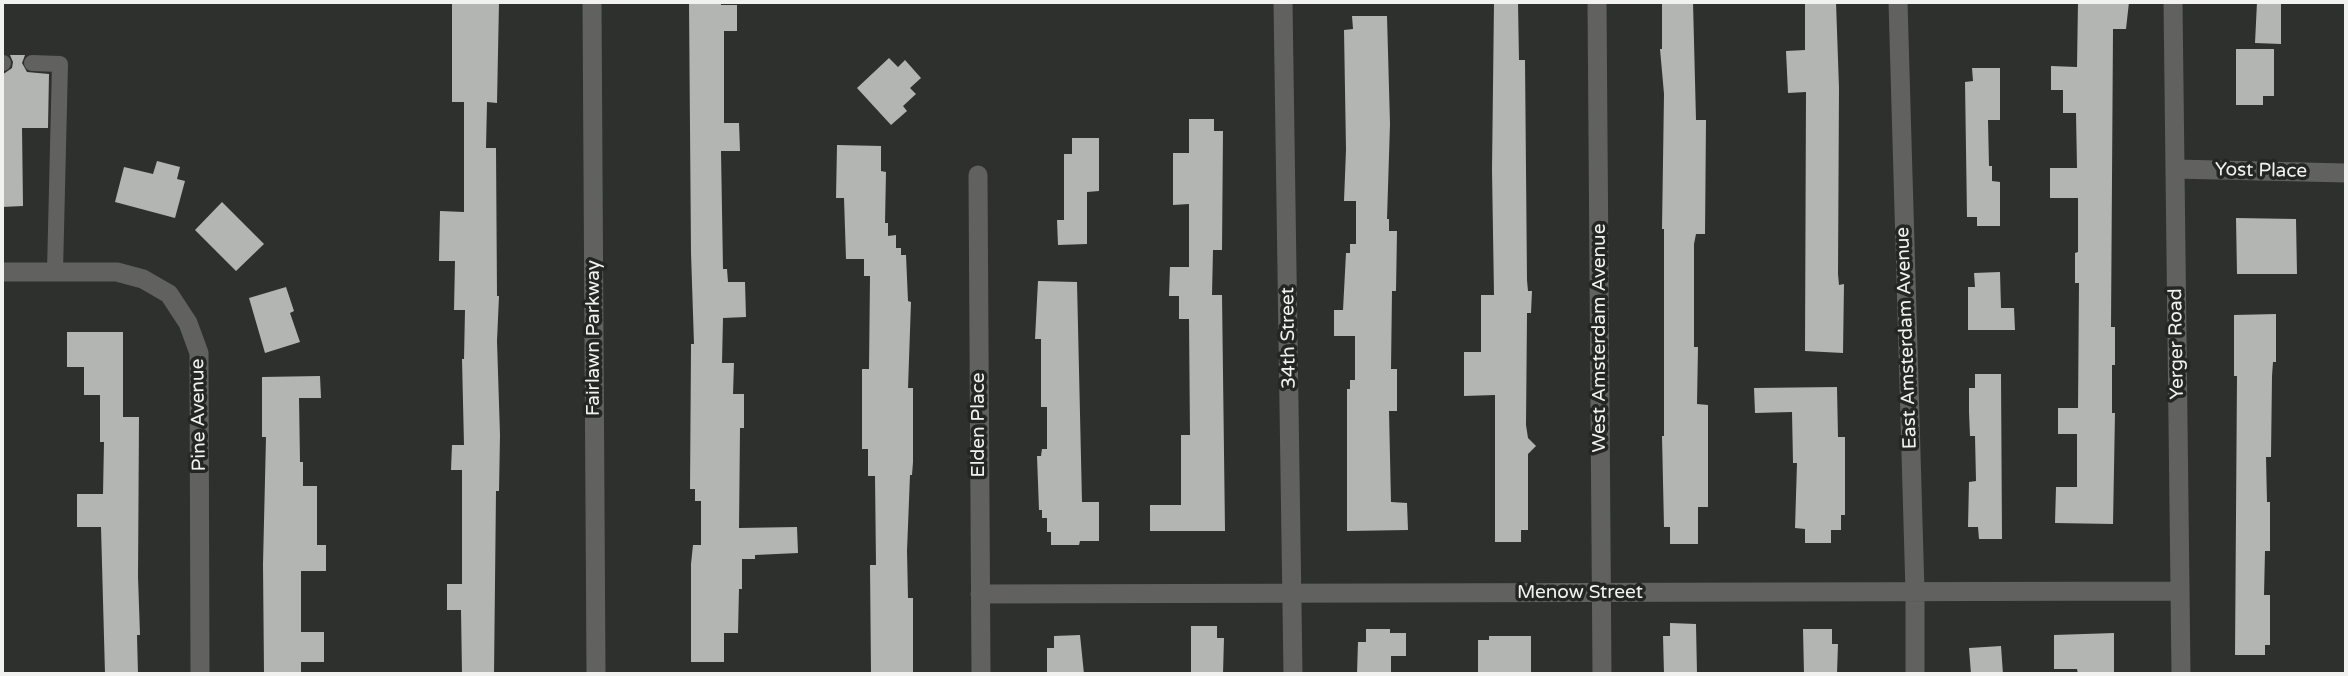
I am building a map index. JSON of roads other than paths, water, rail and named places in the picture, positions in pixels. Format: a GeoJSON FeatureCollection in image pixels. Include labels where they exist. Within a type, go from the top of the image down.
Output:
{"type":"FeatureCollection","features":[{"type":"Feature","properties":{"kind":"street","name":"Fairlawn Parkway"},"geometry":{"type":"LineString","coordinates":[[592,2],[596,674]]}},
{"type":"Feature","properties":{"kind":"street","name":"34th Street"},"geometry":{"type":"LineString","coordinates":[[1283,2],[1293,674]]}},
{"type":"Feature","properties":{"kind":"street","name":"West Amsterdam Avenue"},"geometry":{"type":"LineString","coordinates":[[1597,2],[1602,674]]}},
{"type":"Feature","properties":{"kind":"street","name":"East Amsterdam Avenue"},"geometry":{"type":"LineString","coordinates":[[1898,2],[1915,674]]}},
{"type":"Feature","properties":{"kind":"street"},"geometry":{"type":"LineString","coordinates":[[1898,23],[1904,2]]}},
{"type":"Feature","properties":{"kind":"street","name":"Yerger Road"},"geometry":{"type":"LineString","coordinates":[[2172,6],[2181,674]]}},
{"type":"Feature","properties":{"kind":"street","name":"Yost Place"},"geometry":{"type":"LineString","coordinates":[[2175,169],[2346,173]]}},
{"type":"Feature","properties":{"kind":"street","name":"Elden Place"},"geometry":{"type":"LineString","coordinates":[[978,175],[981,674]]}},
{"type":"Feature","properties":{"kind":"street","name":"Pine Avenue"},"geometry":{"type":"LineString","coordinates":[[2,272],[117,272],[142,279],[169,294],[188,323],[199,353],[200,674]]}},
{"type":"Feature","properties":{"kind":"street","name":"Menow Street"},"geometry":{"type":"LineString","coordinates":[[980,594],[2180,592]]}},
{"type":"Feature","properties":{"kind":"lane"},"geometry":{"type":"LineString","coordinates":[[32,63],[60,64],[55,271]]}}]}
